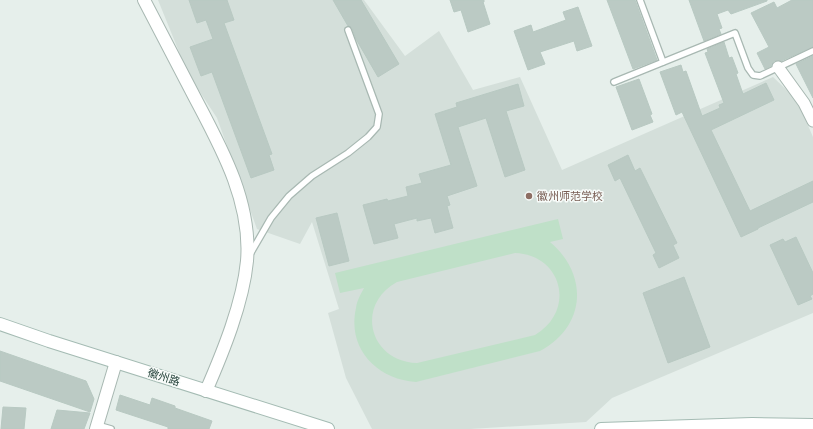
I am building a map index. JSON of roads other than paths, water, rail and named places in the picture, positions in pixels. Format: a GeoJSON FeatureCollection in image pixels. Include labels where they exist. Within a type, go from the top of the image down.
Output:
{"type":"FeatureCollection","features":[{"type":"Feature","properties":{"kind":"main road"},"geometry":{"type":"LineString","coordinates":[[144,0],[217,139],[237,188],[247,231],[247,260],[242,290],[228,337],[206,391]]}},
{"type":"Feature","properties":{"kind":"main road","name":"徽州路"},"geometry":{"type":"LineString","coordinates":[[0,324],[328,429]]}},
{"type":"Feature","properties":{"kind":"main road"},"geometry":{"type":"LineString","coordinates":[[96,427],[116,362]]}},
{"type":"Feature","properties":{"kind":"main road"},"geometry":{"type":"LineString","coordinates":[[601,429],[752,424],[813,425]]}},
{"type":"Feature","properties":{"kind":"street"},"geometry":{"type":"LineString","coordinates":[[778,67],[804,103],[813,121]]}},
{"type":"Feature","properties":{"kind":"lane"},"geometry":{"type":"LineString","coordinates":[[640,0],[663,62]]}},
{"type":"Feature","properties":{"kind":"lane"},"geometry":{"type":"LineString","coordinates":[[247,260],[272,218],[289,196],[312,176],[348,153],[377,127],[379,114],[348,30]]}},
{"type":"Feature","properties":{"kind":"lane"},"geometry":{"type":"LineString","coordinates":[[614,82],[735,33],[748,68],[753,75],[760,76],[813,51]]}},
{"type":"Feature","properties":{"kind":"lane"},"geometry":{"type":"LineString","coordinates":[[96,427],[111,429]]}},
{"type":"Feature","properties":{"kind":"place","name":"徽州师范学校"},"geometry":{"type":"Point","coordinates":[529,196]}}]}
